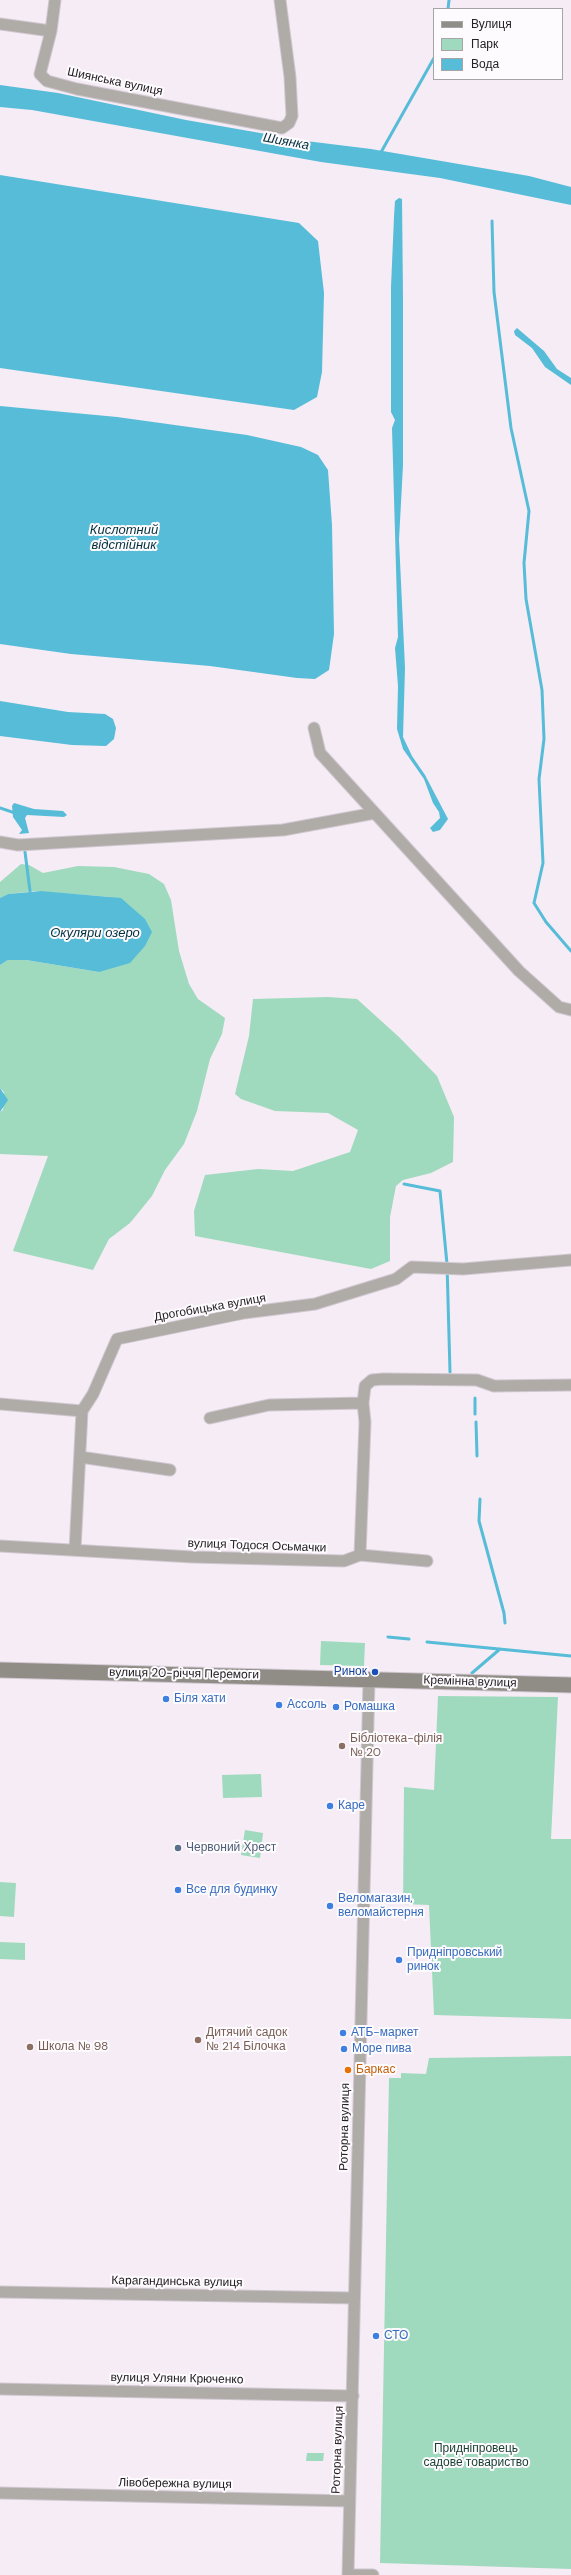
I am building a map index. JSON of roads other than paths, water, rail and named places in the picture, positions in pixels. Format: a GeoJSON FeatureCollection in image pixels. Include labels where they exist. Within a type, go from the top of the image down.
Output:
{"type":"FeatureCollection","features":[{"type":"Feature","properties":{"kind":"street"},"geometry":{"type":"LineString","coordinates":[[0,24],[51,31],[55,0]]}},
{"type":"Feature","properties":{"kind":"street","name":"Шиянська вулиця"},"geometry":{"type":"LineString","coordinates":[[51,31],[40,74],[47,81],[77,89],[282,128],[289,123],[292,116],[290,77],[280,0]]}},
{"type":"Feature","properties":{"kind":"street"},"geometry":{"type":"LineString","coordinates":[[314,728],[320,753],[374,813],[519,971],[559,1007],[571,1010]]}},
{"type":"Feature","properties":{"kind":"street"},"geometry":{"type":"LineString","coordinates":[[0,842],[18,845],[283,830],[374,813]]}},
{"type":"Feature","properties":{"kind":"street","name":"Дрогобицька вулиця"},"geometry":{"type":"LineString","coordinates":[[82,1411],[93,1394],[117,1339],[244,1313],[315,1304],[396,1279],[412,1267],[462,1269],[571,1260]]}},
{"type":"Feature","properties":{"kind":"street"},"geometry":{"type":"LineString","coordinates":[[427,1561],[360,1555],[365,1422],[363,1403],[365,1386],[372,1380],[383,1379],[477,1380],[494,1386],[571,1386]]}},
{"type":"Feature","properties":{"kind":"street"},"geometry":{"type":"LineString","coordinates":[[210,1418],[269,1405],[363,1403]]}},
{"type":"Feature","properties":{"kind":"street"},"geometry":{"type":"LineString","coordinates":[[0,1404],[82,1411],[75,1550]]}},
{"type":"Feature","properties":{"kind":"street"},"geometry":{"type":"LineString","coordinates":[[80,1457],[170,1470]]}},
{"type":"Feature","properties":{"kind":"street","name":"вулиця Тодося Осьмачки"},"geometry":{"type":"LineString","coordinates":[[0,1546],[327,1562],[344,1561],[360,1555]]}},
{"type":"Feature","properties":{"kind":"street","name":"вулиця 20-річчя Перемоги"},"geometry":{"type":"LineString","coordinates":[[0,1670],[369,1679]]}},
{"type":"Feature","properties":{"kind":"street","name":"Кремінна вулиця"},"geometry":{"type":"LineString","coordinates":[[369,1679],[571,1685]]}},
{"type":"Feature","properties":{"kind":"street","name":"Роторна вулиця"},"geometry":{"type":"LineString","coordinates":[[348,2575],[369,1679]]}},
{"type":"Feature","properties":{"kind":"street","name":"Карагандинська вулиця"},"geometry":{"type":"LineString","coordinates":[[0,2292],[354,2298]]}},
{"type":"Feature","properties":{"kind":"street","name":"вулиця Уляни Крюченко"},"geometry":{"type":"LineString","coordinates":[[0,2389],[353,2396]]}},
{"type":"Feature","properties":{"kind":"street","name":"Лівобережна вулиця"},"geometry":{"type":"LineString","coordinates":[[0,2493],[349,2501]]}},
{"type":"Feature","properties":{"kind":"street"},"geometry":{"type":"LineString","coordinates":[[348,2575],[373,2575]]}},
{"type":"Feature","properties":{"kind":"water","name":"Шиянка"},"geometry":{"type":"Polygon","coordinates":[[[0,85],[58,93],[186,120],[306,141],[371,149],[529,176],[571,187],[571,205],[440,178],[321,162],[32,110],[0,107],[0,85]]]}},
{"type":"Feature","properties":{"kind":"water"},"geometry":{"type":"Polygon","coordinates":[[[0,175],[299,223],[318,241],[324,293],[322,372],[317,397],[294,410],[0,368],[0,175]]]}},
{"type":"Feature","properties":{"kind":"water"},"geometry":{"type":"Polygon","coordinates":[[[399,198],[402,199],[403,298],[403,465],[399,540],[405,668],[403,737],[412,756],[425,775],[448,819],[440,830],[433,832],[430,828],[440,818],[439,812],[433,803],[424,779],[403,749],[397,729],[398,686],[395,648],[398,637],[392,428],[395,420],[391,412],[391,287],[395,201],[399,198]]]}},
{"type":"Feature","properties":{"kind":"water"},"geometry":{"type":"Polygon","coordinates":[[[517,328],[544,351],[557,369],[571,378],[571,385],[545,367],[532,348],[515,335],[514,331],[517,328]]]}},
{"type":"Feature","properties":{"kind":"water","name":"Кислотний відстійник"},"geometry":{"type":"Polygon","coordinates":[[[0,406],[117,417],[247,435],[301,447],[318,455],[328,470],[332,525],[334,634],[329,670],[315,679],[297,678],[210,666],[71,654],[0,644],[0,406]]]}},
{"type":"Feature","properties":{"kind":"water"},"geometry":{"type":"Polygon","coordinates":[[[0,701],[68,712],[105,714],[113,719],[116,728],[114,739],[106,746],[72,745],[0,736],[0,701]]]}},
{"type":"Feature","properties":{"kind":"water"},"geometry":{"type":"Polygon","coordinates":[[[14,803],[34,809],[63,811],[67,815],[64,817],[27,815],[25,818],[29,833],[19,834],[22,830],[13,817],[12,806],[14,803]]]}},
{"type":"Feature","properties":{"kind":"water","name":"Окуляри озеро"},"geometry":{"type":"Polygon","coordinates":[[[41,891],[121,898],[145,919],[152,932],[145,946],[130,963],[99,972],[26,960],[8,960],[0,965],[0,898],[8,894],[41,891]]]}},
{"type":"Feature","properties":{"kind":"water"},"geometry":{"type":"Polygon","coordinates":[[[0,1088],[8,1100],[0,1112],[0,1088]]]}},
{"type":"Feature","properties":{"kind":"waterway"},"geometry":{"type":"LineString","coordinates":[[448,8],[449,0]]}},
{"type":"Feature","properties":{"kind":"waterway"},"geometry":{"type":"LineString","coordinates":[[380,154],[433,60]]}},
{"type":"Feature","properties":{"kind":"waterway"},"geometry":{"type":"LineString","coordinates":[[492,221],[494,292],[511,428],[529,511],[524,563],[526,599],[542,690],[544,739],[539,779],[543,863],[534,903],[546,922],[571,951]]}},
{"type":"Feature","properties":{"kind":"waterway"},"geometry":{"type":"LineString","coordinates":[[0,808],[15,813]]}},
{"type":"Feature","properties":{"kind":"waterway"},"geometry":{"type":"LineString","coordinates":[[25,852],[30,891]]}},
{"type":"Feature","properties":{"kind":"waterway"},"geometry":{"type":"LineString","coordinates":[[404,1184],[440,1191],[447,1264],[450,1372]]}},
{"type":"Feature","properties":{"kind":"waterway"},"geometry":{"type":"LineString","coordinates":[[475,1398],[475,1414]]}},
{"type":"Feature","properties":{"kind":"waterway"},"geometry":{"type":"LineString","coordinates":[[476,1422],[477,1456]]}},
{"type":"Feature","properties":{"kind":"waterway"},"geometry":{"type":"LineString","coordinates":[[480,1499],[479,1521],[504,1613],[505,1623]]}},
{"type":"Feature","properties":{"kind":"waterway"},"geometry":{"type":"LineString","coordinates":[[388,1637],[409,1639]]}},
{"type":"Feature","properties":{"kind":"waterway"},"geometry":{"type":"LineString","coordinates":[[427,1642],[571,1656]]}},
{"type":"Feature","properties":{"kind":"waterway"},"geometry":{"type":"LineString","coordinates":[[472,1673],[500,1649]]}},
{"type":"Feature","properties":{"kind":"place","name":"Ринок"},"geometry":{"type":"Point","coordinates":[375,1672]}},
{"type":"Feature","properties":{"kind":"place","name":"Біля хати"},"geometry":{"type":"Point","coordinates":[166,1699]}},
{"type":"Feature","properties":{"kind":"place","name":"Ассоль"},"geometry":{"type":"Point","coordinates":[279,1705]}},
{"type":"Feature","properties":{"kind":"place","name":"Ромашка"},"geometry":{"type":"Point","coordinates":[336,1707]}},
{"type":"Feature","properties":{"kind":"place","name":"Бібліотека-філія № 20"},"geometry":{"type":"Point","coordinates":[342,1746]}},
{"type":"Feature","properties":{"kind":"place","name":"Каре"},"geometry":{"type":"Point","coordinates":[330,1806]}},
{"type":"Feature","properties":{"kind":"place","name":"Червоний Хрест"},"geometry":{"type":"Point","coordinates":[178,1848]}},
{"type":"Feature","properties":{"kind":"place","name":"Все для будинку"},"geometry":{"type":"Point","coordinates":[178,1890]}},
{"type":"Feature","properties":{"kind":"place","name":"Веломагазин, веломайстерня"},"geometry":{"type":"Point","coordinates":[330,1906]}},
{"type":"Feature","properties":{"kind":"place","name":"Придніпровський ринок"},"geometry":{"type":"Point","coordinates":[399,1960]}},
{"type":"Feature","properties":{"kind":"place","name":"АТБ-маркет"},"geometry":{"type":"Point","coordinates":[343,2033]}},
{"type":"Feature","properties":{"kind":"place","name":"Дитячий садок № 214 Білочка"},"geometry":{"type":"Point","coordinates":[198,2040]}},
{"type":"Feature","properties":{"kind":"place","name":"Школа № 98"},"geometry":{"type":"Point","coordinates":[30,2047]}},
{"type":"Feature","properties":{"kind":"place","name":"Море пива"},"geometry":{"type":"Point","coordinates":[344,2049]}},
{"type":"Feature","properties":{"kind":"place","name":"Баркас"},"geometry":{"type":"Point","coordinates":[348,2070]}},
{"type":"Feature","properties":{"kind":"place","name":"СТО"},"geometry":{"type":"Point","coordinates":[376,2336]}},
{"type":"Feature","properties":{"kind":"park label","name":"Придніпровець садове товариство"},"geometry":{"type":"Point","coordinates":[476,2456]}}]}
